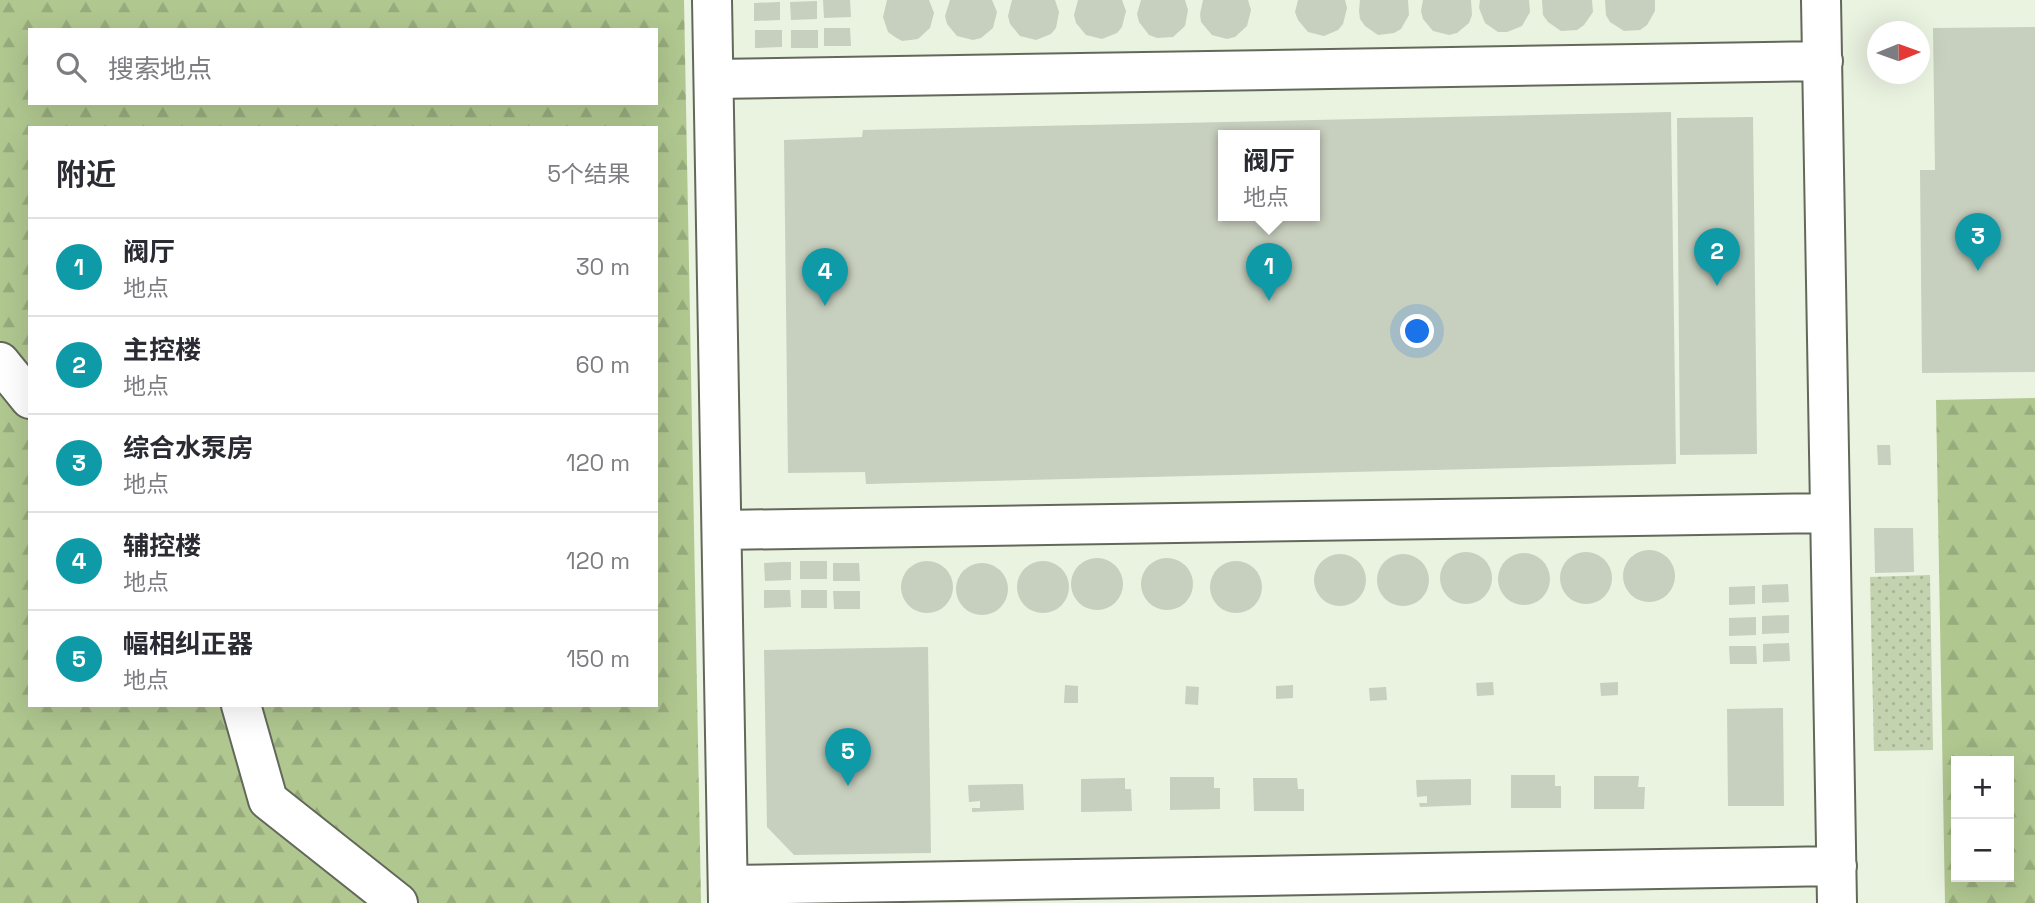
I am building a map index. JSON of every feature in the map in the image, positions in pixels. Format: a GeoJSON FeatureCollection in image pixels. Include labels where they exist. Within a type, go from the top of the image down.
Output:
{"type":"FeatureCollection","features":[{"type":"Feature","properties":{"kind":"street"},"geometry":{"type":"LineString","coordinates":[[712,0],[728,894],[1837,884],[1821,0]]}},
{"type":"Feature","properties":{"kind":"street"},"geometry":{"type":"LineString","coordinates":[[714,79],[1823,61]]}},
{"type":"Feature","properties":{"kind":"street"},"geometry":{"type":"LineString","coordinates":[[0,362],[28,397]]}},
{"type":"Feature","properties":{"kind":"street"},"geometry":{"type":"LineString","coordinates":[[722,530],[1830,513]]}},
{"type":"Feature","properties":{"kind":"street"},"geometry":{"type":"LineString","coordinates":[[242,707],[268,800],[398,903]]}},
{"type":"Feature","properties":{"kind":"green space"},"geometry":{"type":"Polygon","coordinates":[[[0,0],[684,0],[701,903],[0,903],[0,0]]]}},
{"type":"Feature","properties":{"kind":"green space"},"geometry":{"type":"Polygon","coordinates":[[[2035,398],[2035,903],[1945,903],[1936,400],[2035,398]]]}},
{"type":"Feature","properties":{"kind":"green space"},"geometry":{"type":"Polygon","coordinates":[[[1930,575],[1933,750],[1874,751],[1870,577],[1930,575]]]}},
{"type":"Feature","properties":{"kind":"building"},"geometry":{"type":"Polygon","coordinates":[[[823,0],[850,0],[851,17],[824,18],[823,0]]]}},
{"type":"Feature","properties":{"kind":"building"},"geometry":{"type":"Polygon","coordinates":[[[887,0],[929,0],[934,13],[930,28],[918,39],[902,41],[895,37],[888,32],[883,17],[887,0]]]}},
{"type":"Feature","properties":{"kind":"building"},"geometry":{"type":"Polygon","coordinates":[[[950,0],[992,0],[997,12],[993,28],[981,38],[973,40],[957,36],[947,24],[945,16],[950,0]]]}},
{"type":"Feature","properties":{"kind":"building"},"geometry":{"type":"Polygon","coordinates":[[[1012,0],[1055,0],[1059,12],[1056,28],[1051,34],[1036,40],[1020,36],[1010,24],[1008,16],[1012,0]]]}},
{"type":"Feature","properties":{"kind":"building"},"geometry":{"type":"Polygon","coordinates":[[[1078,0],[1122,0],[1126,11],[1122,27],[1117,33],[1102,39],[1086,35],[1076,23],[1074,15],[1078,0]]]}},
{"type":"Feature","properties":{"kind":"building"},"geometry":{"type":"Polygon","coordinates":[[[1141,0],[1185,0],[1188,10],[1185,26],[1173,37],[1157,38],[1149,35],[1139,22],[1137,14],[1141,0]]]}},
{"type":"Feature","properties":{"kind":"building"},"geometry":{"type":"Polygon","coordinates":[[[1203,0],[1248,0],[1251,10],[1247,26],[1235,37],[1227,39],[1212,35],[1201,22],[1203,0]]]}},
{"type":"Feature","properties":{"kind":"building"},"geometry":{"type":"Polygon","coordinates":[[[1298,0],[1345,0],[1347,8],[1343,24],[1338,30],[1324,36],[1308,32],[1295,12],[1298,0]]]}},
{"type":"Feature","properties":{"kind":"building"},"geometry":{"type":"Polygon","coordinates":[[[1360,0],[1408,0],[1409,15],[1401,29],[1394,33],[1378,35],[1360,19],[1360,0]]]}},
{"type":"Feature","properties":{"kind":"building"},"geometry":{"type":"Polygon","coordinates":[[[1423,0],[1471,0],[1472,15],[1469,23],[1457,33],[1449,35],[1433,31],[1423,19],[1423,0]]]}},
{"type":"Feature","properties":{"kind":"building"},"geometry":{"type":"Polygon","coordinates":[[[1480,0],[1529,0],[1530,12],[1522,26],[1507,32],[1498,32],[1485,23],[1479,8],[1480,0]]]}},
{"type":"Feature","properties":{"kind":"building"},"geometry":{"type":"Polygon","coordinates":[[[1542,0],[1592,0],[1593,12],[1577,30],[1561,31],[1543,15],[1542,0]]]}},
{"type":"Feature","properties":{"kind":"building"},"geometry":{"type":"Polygon","coordinates":[[[1605,0],[1655,0],[1655,11],[1647,25],[1640,30],[1624,31],[1610,22],[1606,15],[1605,0]]]}},
{"type":"Feature","properties":{"kind":"building"},"geometry":{"type":"Polygon","coordinates":[[[817,1],[817,19],[791,20],[790,2],[817,1]]]}},
{"type":"Feature","properties":{"kind":"building"},"geometry":{"type":"Polygon","coordinates":[[[780,2],[780,20],[754,21],[754,3],[780,2]]]}},
{"type":"Feature","properties":{"kind":"building"},"geometry":{"type":"Polygon","coordinates":[[[2035,27],[2035,372],[1922,373],[1920,170],[1935,170],[1933,28],[2035,27]]]}},
{"type":"Feature","properties":{"kind":"building"},"geometry":{"type":"Polygon","coordinates":[[[824,28],[850,28],[851,46],[824,46],[824,28]]]}},
{"type":"Feature","properties":{"kind":"building"},"geometry":{"type":"Polygon","coordinates":[[[755,30],[782,30],[782,47],[755,48],[755,30]]]}},
{"type":"Feature","properties":{"kind":"building"},"geometry":{"type":"Polygon","coordinates":[[[791,30],[818,30],[818,48],[791,48],[791,30]]]}},
{"type":"Feature","properties":{"kind":"building"},"geometry":{"type":"Polygon","coordinates":[[[1671,112],[1676,464],[866,484],[865,472],[788,473],[784,140],[862,137],[863,130],[1671,112]]]}},
{"type":"Feature","properties":{"kind":"building"},"geometry":{"type":"Polygon","coordinates":[[[1753,117],[1757,454],[1680,455],[1677,118],[1753,117]]]}},
{"type":"Feature","properties":{"kind":"building"},"geometry":{"type":"Polygon","coordinates":[[[1877,445],[1890,445],[1891,465],[1878,465],[1877,445]]]}},
{"type":"Feature","properties":{"kind":"building"},"geometry":{"type":"Polygon","coordinates":[[[1874,528],[1913,528],[1914,572],[1875,573],[1874,528]]]}},
{"type":"Feature","properties":{"kind":"building"},"geometry":{"type":"Polygon","coordinates":[[[1649,550],[1659,552],[1667,558],[1673,566],[1673,586],[1667,594],[1659,600],[1649,602],[1639,600],[1631,594],[1625,586],[1623,576],[1625,566],[1631,558],[1639,552],[1649,550]]]}},
{"type":"Feature","properties":{"kind":"building"},"geometry":{"type":"Polygon","coordinates":[[[1466,552],[1476,554],[1484,560],[1490,568],[1490,588],[1484,596],[1476,602],[1466,604],[1456,602],[1448,596],[1442,588],[1440,578],[1442,568],[1448,560],[1456,554],[1466,552]]]}},
{"type":"Feature","properties":{"kind":"building"},"geometry":{"type":"Polygon","coordinates":[[[1586,552],[1596,554],[1604,560],[1610,568],[1610,588],[1604,596],[1596,602],[1586,604],[1576,602],[1568,596],[1562,588],[1560,578],[1562,568],[1568,560],[1576,554],[1586,552]]]}},
{"type":"Feature","properties":{"kind":"building"},"geometry":{"type":"Polygon","coordinates":[[[1524,553],[1534,555],[1542,561],[1548,569],[1548,589],[1542,597],[1534,603],[1524,605],[1514,603],[1506,597],[1500,589],[1498,579],[1500,569],[1506,561],[1514,555],[1524,553]]]}},
{"type":"Feature","properties":{"kind":"building"},"geometry":{"type":"Polygon","coordinates":[[[1340,554],[1350,556],[1358,562],[1364,570],[1364,590],[1358,598],[1350,604],[1340,606],[1330,604],[1322,598],[1316,590],[1314,580],[1316,570],[1322,562],[1330,556],[1340,554]]]}},
{"type":"Feature","properties":{"kind":"building"},"geometry":{"type":"Polygon","coordinates":[[[1403,554],[1413,556],[1421,562],[1427,570],[1427,590],[1421,598],[1413,604],[1403,606],[1393,604],[1385,598],[1379,590],[1377,580],[1379,570],[1385,562],[1393,556],[1403,554]]]}},
{"type":"Feature","properties":{"kind":"building"},"geometry":{"type":"Polygon","coordinates":[[[1097,558],[1107,560],[1115,566],[1121,574],[1121,594],[1115,602],[1107,608],[1097,610],[1087,608],[1079,602],[1073,594],[1071,584],[1073,574],[1079,566],[1087,560],[1097,558]]]}},
{"type":"Feature","properties":{"kind":"building"},"geometry":{"type":"Polygon","coordinates":[[[1167,558],[1177,560],[1185,566],[1191,574],[1191,594],[1185,602],[1177,608],[1167,610],[1157,608],[1149,602],[1143,594],[1141,584],[1143,574],[1149,566],[1157,560],[1167,558]]]}},
{"type":"Feature","properties":{"kind":"building"},"geometry":{"type":"Polygon","coordinates":[[[800,561],[827,561],[827,579],[800,579],[800,561]]]}},
{"type":"Feature","properties":{"kind":"building"},"geometry":{"type":"Polygon","coordinates":[[[927,561],[937,563],[945,569],[951,577],[951,597],[945,605],[937,611],[927,613],[917,611],[909,605],[903,597],[901,587],[903,577],[909,569],[917,563],[927,561]]]}},
{"type":"Feature","properties":{"kind":"building"},"geometry":{"type":"Polygon","coordinates":[[[1043,561],[1053,563],[1061,569],[1067,577],[1067,597],[1061,605],[1053,611],[1043,613],[1033,611],[1025,605],[1019,597],[1017,587],[1019,577],[1025,569],[1033,563],[1043,561]]]}},
{"type":"Feature","properties":{"kind":"building"},"geometry":{"type":"Polygon","coordinates":[[[1236,561],[1246,563],[1254,569],[1260,577],[1260,597],[1254,605],[1246,611],[1236,613],[1226,611],[1218,605],[1212,597],[1210,587],[1212,577],[1218,569],[1226,563],[1236,561]]]}},
{"type":"Feature","properties":{"kind":"building"},"geometry":{"type":"Polygon","coordinates":[[[791,562],[791,580],[765,581],[764,563],[791,562]]]}},
{"type":"Feature","properties":{"kind":"building"},"geometry":{"type":"Polygon","coordinates":[[[833,563],[859,563],[860,581],[833,581],[833,563]]]}},
{"type":"Feature","properties":{"kind":"building"},"geometry":{"type":"Polygon","coordinates":[[[982,563],[992,565],[1000,571],[1006,579],[1006,599],[1000,607],[992,613],[982,615],[972,613],[964,607],[958,599],[956,589],[958,579],[964,571],[972,565],[982,563]]]}},
{"type":"Feature","properties":{"kind":"building"},"geometry":{"type":"Polygon","coordinates":[[[1788,584],[1789,602],[1762,603],[1762,585],[1788,584]]]}},
{"type":"Feature","properties":{"kind":"building"},"geometry":{"type":"Polygon","coordinates":[[[1755,586],[1755,604],[1729,605],[1729,587],[1755,586]]]}},
{"type":"Feature","properties":{"kind":"building"},"geometry":{"type":"Polygon","coordinates":[[[764,590],[790,590],[791,607],[764,608],[764,590]]]}},
{"type":"Feature","properties":{"kind":"building"},"geometry":{"type":"Polygon","coordinates":[[[801,590],[827,590],[827,608],[801,608],[801,590]]]}},
{"type":"Feature","properties":{"kind":"building"},"geometry":{"type":"Polygon","coordinates":[[[833,591],[860,591],[860,609],[834,609],[833,591]]]}},
{"type":"Feature","properties":{"kind":"building"},"geometry":{"type":"Polygon","coordinates":[[[1789,615],[1789,633],[1762,634],[1762,616],[1789,615]]]}},
{"type":"Feature","properties":{"kind":"building"},"geometry":{"type":"Polygon","coordinates":[[[1756,617],[1756,635],[1729,636],[1729,618],[1756,617]]]}},
{"type":"Feature","properties":{"kind":"building"},"geometry":{"type":"Polygon","coordinates":[[[1789,643],[1790,661],[1763,662],[1763,644],[1789,643]]]}},
{"type":"Feature","properties":{"kind":"building"},"geometry":{"type":"Polygon","coordinates":[[[1729,646],[1756,646],[1757,664],[1730,664],[1729,646]]]}},
{"type":"Feature","properties":{"kind":"building"},"geometry":{"type":"Polygon","coordinates":[[[928,647],[931,853],[794,855],[767,827],[764,650],[928,647]]]}},
{"type":"Feature","properties":{"kind":"building"},"geometry":{"type":"Polygon","coordinates":[[[1493,682],[1494,695],[1477,696],[1476,683],[1493,682]]]}},
{"type":"Feature","properties":{"kind":"building"},"geometry":{"type":"Polygon","coordinates":[[[1618,682],[1618,695],[1601,696],[1600,683],[1618,682]]]}},
{"type":"Feature","properties":{"kind":"building"},"geometry":{"type":"Polygon","coordinates":[[[1065,685],[1078,686],[1078,703],[1064,703],[1065,685]]]}},
{"type":"Feature","properties":{"kind":"building"},"geometry":{"type":"Polygon","coordinates":[[[1293,685],[1293,698],[1276,699],[1276,686],[1293,685]]]}},
{"type":"Feature","properties":{"kind":"building"},"geometry":{"type":"Polygon","coordinates":[[[1186,686],[1199,687],[1198,705],[1185,704],[1186,686]]]}},
{"type":"Feature","properties":{"kind":"building"},"geometry":{"type":"Polygon","coordinates":[[[1386,687],[1387,700],[1370,701],[1369,688],[1386,687]]]}},
{"type":"Feature","properties":{"kind":"building"},"geometry":{"type":"Polygon","coordinates":[[[1783,708],[1784,806],[1728,806],[1727,709],[1783,708]]]}},
{"type":"Feature","properties":{"kind":"building"},"geometry":{"type":"Polygon","coordinates":[[[1511,775],[1555,775],[1555,786],[1561,786],[1561,808],[1511,808],[1511,775]]]}},
{"type":"Feature","properties":{"kind":"building"},"geometry":{"type":"Polygon","coordinates":[[[1594,776],[1639,776],[1638,787],[1645,787],[1644,809],[1594,809],[1594,776]]]}},
{"type":"Feature","properties":{"kind":"building"},"geometry":{"type":"Polygon","coordinates":[[[1170,777],[1214,777],[1214,788],[1220,788],[1220,809],[1170,810],[1170,777]]]}},
{"type":"Feature","properties":{"kind":"building"},"geometry":{"type":"Polygon","coordinates":[[[1125,778],[1125,789],[1131,789],[1132,811],[1081,812],[1081,779],[1125,778]]]}},
{"type":"Feature","properties":{"kind":"building"},"geometry":{"type":"Polygon","coordinates":[[[1253,778],[1297,778],[1298,789],[1304,789],[1304,811],[1254,811],[1253,778]]]}},
{"type":"Feature","properties":{"kind":"building"},"geometry":{"type":"Polygon","coordinates":[[[1471,779],[1471,805],[1420,807],[1419,803],[1427,803],[1427,796],[1417,797],[1416,780],[1471,779]]]}},
{"type":"Feature","properties":{"kind":"building"},"geometry":{"type":"Polygon","coordinates":[[[1023,784],[1024,810],[972,812],[972,808],[980,808],[980,801],[969,802],[968,785],[1023,784]]]}},
{"type":"Feature","properties":{"kind":"place","name":"综合水泵房"},"geometry":{"type":"Point","coordinates":[1978,271]}},
{"type":"Feature","properties":{"kind":"place","name":"主控楼"},"geometry":{"type":"Point","coordinates":[1717,286]}},
{"type":"Feature","properties":{"kind":"place","name":"阀厅"},"geometry":{"type":"Point","coordinates":[1269,301]}},
{"type":"Feature","properties":{"kind":"place","name":"辅控楼"},"geometry":{"type":"Point","coordinates":[825,306]}},
{"type":"Feature","properties":{"kind":"place","name":"幅相纠正器"},"geometry":{"type":"Point","coordinates":[848,786]}}]}
